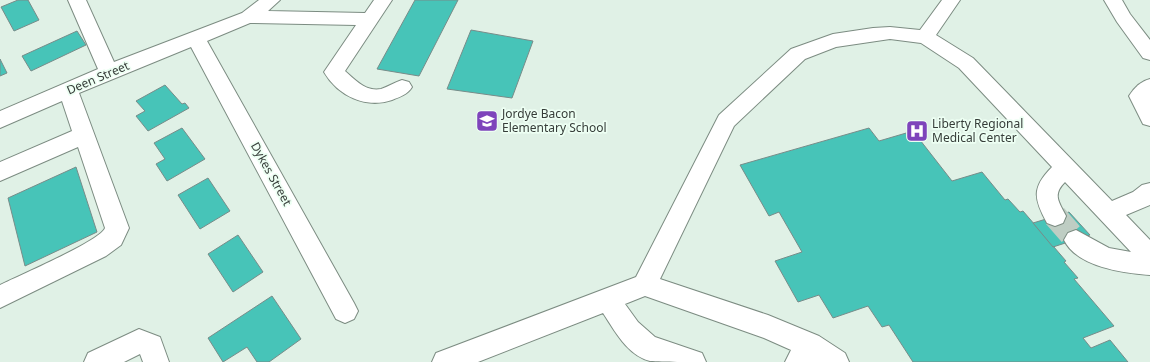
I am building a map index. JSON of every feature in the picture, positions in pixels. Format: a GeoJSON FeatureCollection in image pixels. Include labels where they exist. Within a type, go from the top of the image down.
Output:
{"type":"FeatureCollection","features":[{"type":"Feature","properties":{"kind":"street"},"geometry":{"type":"LineString","coordinates":[[77,0],[109,72]]}},
{"type":"Feature","properties":{"kind":"street"},"geometry":{"type":"LineString","coordinates":[[248,17],[271,0]]}},
{"type":"Feature","properties":{"kind":"street"},"geometry":{"type":"LineString","coordinates":[[383,0],[334,72],[356,93],[372,98],[392,94],[402,87]]}},
{"type":"Feature","properties":{"kind":"street"},"geometry":{"type":"LineString","coordinates":[[925,37],[951,0]]}},
{"type":"Feature","properties":{"kind":"street"},"geometry":{"type":"LineString","coordinates":[[1113,0],[1123,18],[1150,53]]}},
{"type":"Feature","properties":{"kind":"street"},"geometry":{"type":"LineString","coordinates":[[248,17],[370,19]]}},
{"type":"Feature","properties":{"kind":"street","name":"Deen Street"},"geometry":{"type":"LineString","coordinates":[[0,120],[109,72],[248,17]]}},
{"type":"Feature","properties":{"kind":"street"},"geometry":{"type":"LineString","coordinates":[[646,285],[726,121],[784,65],[808,49],[846,37],[890,33],[925,37],[966,63],[1110,212],[1150,256]]}},
{"type":"Feature","properties":{"kind":"street","name":"Dykes Street"},"geometry":{"type":"LineString","coordinates":[[196,38],[346,311]]}},
{"type":"Feature","properties":{"kind":"street"},"geometry":{"type":"LineString","coordinates":[[1150,86],[1139,96],[1150,118]]}},
{"type":"Feature","properties":{"kind":"street"},"geometry":{"type":"LineString","coordinates":[[0,297],[98,249],[113,238],[118,228],[68,90]]}},
{"type":"Feature","properties":{"kind":"street"},"geometry":{"type":"LineString","coordinates":[[0,172],[84,135]]}},
{"type":"Feature","properties":{"kind":"street"},"geometry":{"type":"LineString","coordinates":[[1054,216],[1046,200],[1045,192],[1048,185],[1066,166]]}},
{"type":"Feature","properties":{"kind":"street"},"geometry":{"type":"LineString","coordinates":[[1110,212],[1141,199],[1150,192]]}},
{"type":"Feature","properties":{"kind":"street"},"geometry":{"type":"LineString","coordinates":[[1076,240],[1107,259],[1118,262],[1150,264]]}},
{"type":"Feature","properties":{"kind":"street"},"geometry":{"type":"LineString","coordinates":[[446,362],[646,285],[768,327],[804,353],[836,362]]}},
{"type":"Feature","properties":{"kind":"street"},"geometry":{"type":"LineString","coordinates":[[608,300],[635,337],[645,345],[654,350],[693,362]]}},
{"type":"Feature","properties":{"kind":"street"},"geometry":{"type":"LineString","coordinates":[[97,362],[138,341],[150,346],[156,362]]}},
{"type":"Feature","properties":{"kind":"building"},"geometry":{"type":"Polygon","coordinates":[[[18,0],[28,0],[39,20],[14,31],[1,7],[18,0]]]}},
{"type":"Feature","properties":{"kind":"building"},"geometry":{"type":"Polygon","coordinates":[[[415,0],[458,0],[419,76],[377,69],[415,0]]]}},
{"type":"Feature","properties":{"kind":"building"},"geometry":{"type":"Polygon","coordinates":[[[471,30],[533,41],[512,98],[447,89],[471,30]]]}},
{"type":"Feature","properties":{"kind":"building"},"geometry":{"type":"Polygon","coordinates":[[[77,31],[86,45],[31,71],[22,56],[77,31]]]}},
{"type":"Feature","properties":{"kind":"building"},"geometry":{"type":"Polygon","coordinates":[[[0,59],[7,73],[0,76],[0,59]]]}},
{"type":"Feature","properties":{"kind":"building"},"geometry":{"type":"Polygon","coordinates":[[[165,85],[182,104],[185,103],[189,108],[148,131],[136,116],[145,111],[136,101],[165,85]]]}},
{"type":"Feature","properties":{"kind":"building"},"geometry":{"type":"Polygon","coordinates":[[[182,128],[205,159],[167,181],[156,164],[165,159],[154,143],[182,128]]]}},
{"type":"Feature","properties":{"kind":"building"},"geometry":{"type":"Polygon","coordinates":[[[869,128],[879,141],[913,131],[952,181],[982,172],[1005,200],[1008,199],[1020,212],[1023,211],[1066,261],[1064,262],[1078,278],[1074,279],[1114,326],[1083,338],[1091,348],[1110,340],[1128,362],[913,362],[889,325],[882,327],[868,306],[833,318],[819,295],[798,302],[775,261],[802,252],[779,212],[769,216],[740,165],[869,128]]]}},
{"type":"Feature","properties":{"kind":"building"},"geometry":{"type":"Polygon","coordinates":[[[76,167],[97,232],[25,266],[8,198],[76,167]]]}},
{"type":"Feature","properties":{"kind":"building"},"geometry":{"type":"Polygon","coordinates":[[[208,178],[230,211],[200,229],[178,195],[208,178]]]}},
{"type":"Feature","properties":{"kind":"building"},"geometry":{"type":"Polygon","coordinates":[[[1069,212],[1090,235],[1053,247],[1033,223],[1069,212]]]}},
{"type":"Feature","properties":{"kind":"building"},"geometry":{"type":"Polygon","coordinates":[[[238,235],[263,272],[233,292],[208,254],[238,235]]]}},
{"type":"Feature","properties":{"kind":"building"},"geometry":{"type":"Polygon","coordinates":[[[272,296],[301,339],[269,362],[257,362],[247,347],[223,362],[208,338],[272,296]]]}},
{"type":"Feature","properties":{"kind":"tunnel"},"geometry":{"type":"LineString","coordinates":[[1055,216],[1076,240]]}},
{"type":"Feature","properties":{"kind":"place","name":"Jordye Bacon Elementary School"},"geometry":{"type":"Point","coordinates":[487,121]}},
{"type":"Feature","properties":{"kind":"place","name":"Liberty Regional Medical Center"},"geometry":{"type":"Point","coordinates":[917,131]}}]}
